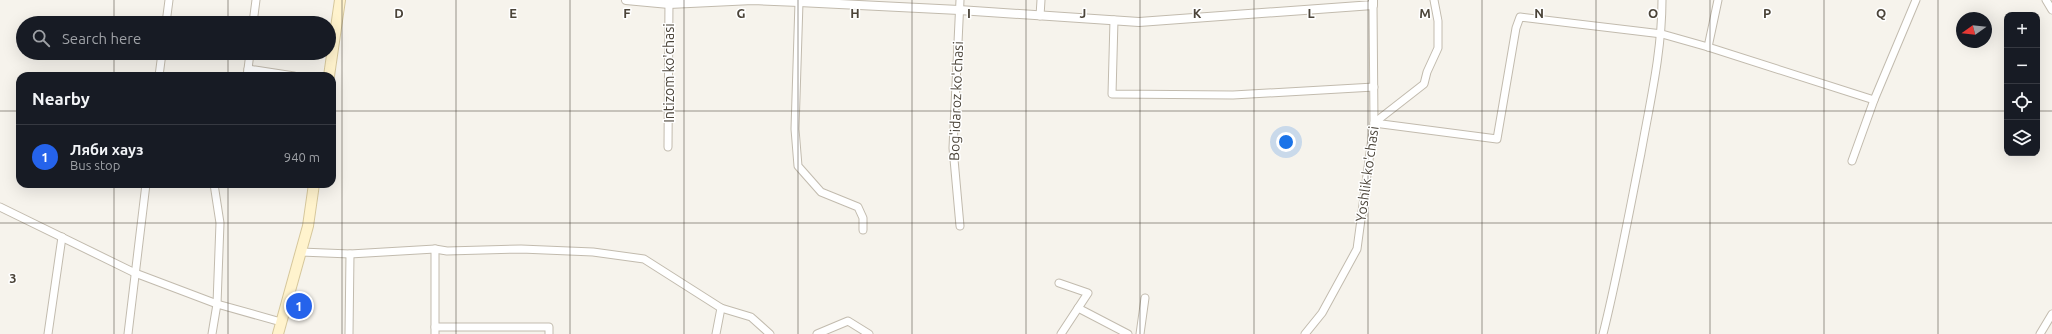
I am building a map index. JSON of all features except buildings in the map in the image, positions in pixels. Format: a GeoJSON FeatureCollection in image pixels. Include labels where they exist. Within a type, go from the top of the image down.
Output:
{"type":"FeatureCollection","features":[{"type":"Feature","properties":{"kind":"main road"},"geometry":{"type":"LineString","coordinates":[[336,28],[340,0]]}},
{"type":"Feature","properties":{"kind":"main road"},"geometry":{"type":"LineString","coordinates":[[330,72],[331,60]]}},
{"type":"Feature","properties":{"kind":"main road"},"geometry":{"type":"LineString","coordinates":[[278,334],[308,226],[313,188]]}},
{"type":"Feature","properties":{"kind":"street"},"geometry":{"type":"LineString","coordinates":[[167,16],[169,0]]}},
{"type":"Feature","properties":{"kind":"street"},"geometry":{"type":"LineString","coordinates":[[254,16],[256,0]]}},
{"type":"Feature","properties":{"kind":"street"},"geometry":{"type":"LineString","coordinates":[[626,0],[669,2],[753,0],[832,2],[1139,22],[1373,3]]}},
{"type":"Feature","properties":{"kind":"street","name":"Bog'idaroz ko'chasi"},"geometry":{"type":"LineString","coordinates":[[960,0],[953,148],[960,226]]}},
{"type":"Feature","properties":{"kind":"street"},"geometry":{"type":"LineString","coordinates":[[1040,16],[1041,0]]}},
{"type":"Feature","properties":{"kind":"street"},"geometry":{"type":"LineString","coordinates":[[1374,123],[1424,84],[1427,72],[1438,48],[1438,21],[1434,0]]}},
{"type":"Feature","properties":{"kind":"street"},"geometry":{"type":"LineString","coordinates":[[1603,334],[1616,282],[1662,34],[1662,0]]}},
{"type":"Feature","properties":{"kind":"street"},"geometry":{"type":"LineString","coordinates":[[1708,47],[1718,0]]}},
{"type":"Feature","properties":{"kind":"street"},"geometry":{"type":"LineString","coordinates":[[1852,161],[1874,100],[1916,0]]}},
{"type":"Feature","properties":{"kind":"street"},"geometry":{"type":"LineString","coordinates":[[2046,0],[2052,10]]}},
{"type":"Feature","properties":{"kind":"street","name":"Intizom ko'chasi"},"geometry":{"type":"LineString","coordinates":[[668,147],[669,2]]}},
{"type":"Feature","properties":{"kind":"street"},"geometry":{"type":"LineString","coordinates":[[799,2],[795,130],[798,166],[821,192],[858,207],[863,218],[863,230]]}},
{"type":"Feature","properties":{"kind":"street","name":"Yoshlik ko'chasi"},"geometry":{"type":"LineString","coordinates":[[1305,334],[1322,313],[1357,249],[1374,123],[1373,3]]}},
{"type":"Feature","properties":{"kind":"street"},"geometry":{"type":"LineString","coordinates":[[1374,123],[1487,139],[1497,139],[1516,28],[1520,17],[1662,34],[1708,47],[1874,100]]}},
{"type":"Feature","properties":{"kind":"street"},"geometry":{"type":"LineString","coordinates":[[1114,20],[1112,94],[1233,95],[1374,87]]}},
{"type":"Feature","properties":{"kind":"street"},"geometry":{"type":"LineString","coordinates":[[160,72],[161,60]]}},
{"type":"Feature","properties":{"kind":"street"},"geometry":{"type":"LineString","coordinates":[[247,72],[249,60]]}},
{"type":"Feature","properties":{"kind":"street"},"geometry":{"type":"LineString","coordinates":[[128,334],[146,188]]}},
{"type":"Feature","properties":{"kind":"street"},"geometry":{"type":"LineString","coordinates":[[212,334],[217,304],[220,224],[215,188]]}},
{"type":"Feature","properties":{"kind":"street"},"geometry":{"type":"LineString","coordinates":[[0,207],[136,273],[217,304],[281,322]]}},
{"type":"Feature","properties":{"kind":"street"},"geometry":{"type":"LineString","coordinates":[[48,334],[62,237]]}},
{"type":"Feature","properties":{"kind":"street"},"geometry":{"type":"LineString","coordinates":[[301,252],[350,254],[435,249],[447,251],[521,249],[594,252],[644,259],[721,308],[751,317],[770,334]]}},
{"type":"Feature","properties":{"kind":"street"},"geometry":{"type":"LineString","coordinates":[[435,249],[435,331],[549,327],[549,334]]}},
{"type":"Feature","properties":{"kind":"street"},"geometry":{"type":"LineString","coordinates":[[349,334],[350,254]]}},
{"type":"Feature","properties":{"kind":"street"},"geometry":{"type":"LineString","coordinates":[[1059,283],[1088,293],[1061,334]]}},
{"type":"Feature","properties":{"kind":"street"},"geometry":{"type":"LineString","coordinates":[[1140,334],[1145,298]]}},
{"type":"Feature","properties":{"kind":"street"},"geometry":{"type":"LineString","coordinates":[[716,334],[721,308]]}},
{"type":"Feature","properties":{"kind":"street"},"geometry":{"type":"LineString","coordinates":[[1078,308],[1128,334]]}},
{"type":"Feature","properties":{"kind":"street"},"geometry":{"type":"LineString","coordinates":[[2040,334],[2052,314]]}},
{"type":"Feature","properties":{"kind":"street"},"geometry":{"type":"LineString","coordinates":[[817,334],[848,321],[869,334]]}},
{"type":"Feature","properties":{"kind":"place","name":"Ляби хауз"},"geometry":{"type":"Point","coordinates":[299,306]}}]}
